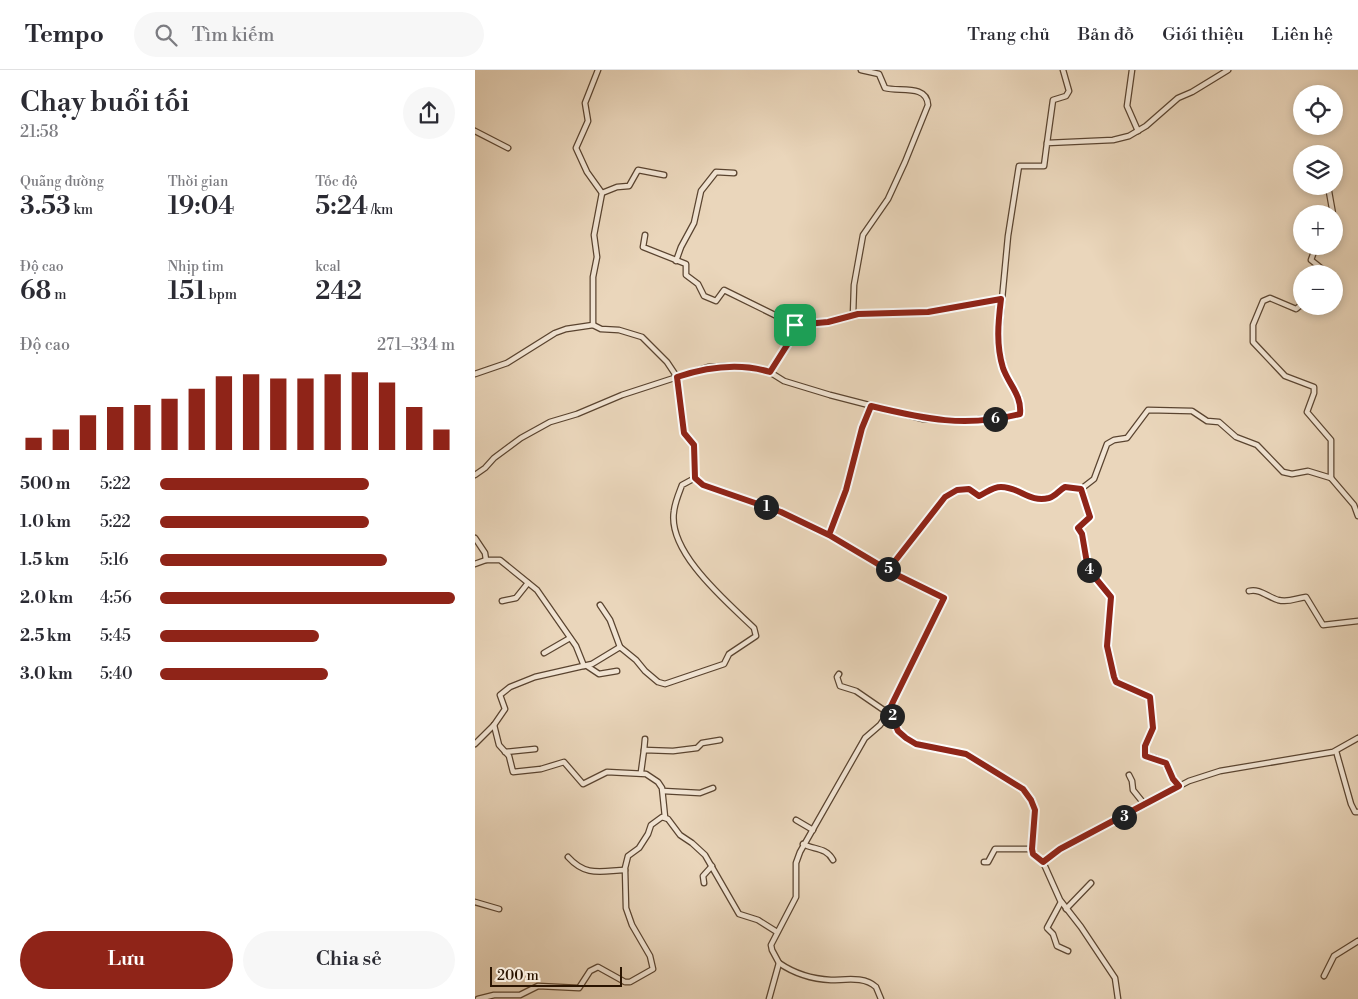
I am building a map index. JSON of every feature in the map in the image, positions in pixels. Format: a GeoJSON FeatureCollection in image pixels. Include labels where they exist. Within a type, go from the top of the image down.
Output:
{"type":"FeatureCollection","features":[{"type":"Feature","properties":{"kind":"street"},"geometry":{"type":"LineString","coordinates":[[593,324],[593,278],[597,257],[594,235],[602,193],[587,172],[577,148],[588,121],[585,103],[598,70]]}},
{"type":"Feature","properties":{"kind":"street"},"geometry":{"type":"LineString","coordinates":[[853,315],[854,284],[863,235],[888,199],[928,105],[927,97],[920,92],[885,88],[881,76],[861,70]]}},
{"type":"Feature","properties":{"kind":"street"},"geometry":{"type":"LineString","coordinates":[[475,475],[521,438],[550,422],[702,368],[717,366],[770,372],[792,384],[871,406],[935,420],[982,420],[1020,414],[1019,397],[1005,373],[998,342],[1001,299],[1018,169],[1019,166],[1044,166],[1053,100],[1065,96],[1069,91],[1063,70]]}},
{"type":"Feature","properties":{"kind":"street"},"geometry":{"type":"LineString","coordinates":[[1132,70],[1127,106],[1138,131]]}},
{"type":"Feature","properties":{"kind":"street"},"geometry":{"type":"LineString","coordinates":[[1047,143],[1113,140],[1129,136],[1138,131],[1178,98],[1193,92],[1228,70]]}},
{"type":"Feature","properties":{"kind":"street"},"geometry":{"type":"LineString","coordinates":[[475,131],[508,148]]}},
{"type":"Feature","properties":{"kind":"street"},"geometry":{"type":"LineString","coordinates":[[602,193],[617,187],[629,186],[638,170],[664,175]]}},
{"type":"Feature","properties":{"kind":"street"},"geometry":{"type":"LineString","coordinates":[[676,261],[694,223],[701,191],[716,172],[733,172]]}},
{"type":"Feature","properties":{"kind":"street"},"geometry":{"type":"LineString","coordinates":[[645,235],[643,247],[686,264],[686,275],[698,284],[709,299],[716,302],[723,290],[726,290],[795,325],[828,322],[853,315],[928,312],[1001,299]]}},
{"type":"Feature","properties":{"kind":"street"},"geometry":{"type":"LineString","coordinates":[[1313,255],[1311,260],[1317,265]]}},
{"type":"Feature","properties":{"kind":"street"},"geometry":{"type":"LineString","coordinates":[[1293,309],[1270,298],[1263,301],[1253,325],[1253,338],[1255,346],[1281,373],[1290,379],[1314,387],[1314,393],[1307,412],[1332,442],[1331,478]]}},
{"type":"Feature","properties":{"kind":"street"},"geometry":{"type":"LineString","coordinates":[[475,374],[507,363],[555,333],[593,324],[601,329],[619,330],[642,337],[667,362],[677,377],[684,433],[694,445],[695,478],[703,485],[781,512],[829,535],[888,570],[944,598],[889,711],[877,728],[865,738],[813,830],[803,844],[796,863],[796,897],[771,947],[779,963],[800,975],[829,980],[864,980],[877,987],[881,999]]}},
{"type":"Feature","properties":{"kind":"street"},"geometry":{"type":"LineString","coordinates":[[770,372],[789,342],[795,325]]}},
{"type":"Feature","properties":{"kind":"street"},"geometry":{"type":"LineString","coordinates":[[829,535],[846,490],[862,428],[871,406]]}},
{"type":"Feature","properties":{"kind":"street"},"geometry":{"type":"LineString","coordinates":[[888,570],[933,511],[951,492],[969,489],[979,496],[992,489],[1002,487],[1019,490],[1027,497],[1036,499],[1051,497],[1065,487],[1081,489],[1095,479],[1107,444],[1114,440],[1127,438],[1147,411],[1150,410],[1192,411],[1207,421],[1219,422],[1236,437],[1257,445],[1283,472],[1292,474],[1308,471],[1331,478],[1354,505],[1358,516]]}},
{"type":"Feature","properties":{"kind":"street"},"geometry":{"type":"LineString","coordinates":[[600,605],[610,620],[620,646],[655,680],[669,684],[724,664],[729,654],[756,636],[754,628],[690,562],[678,541],[674,511],[682,485],[695,478]]}},
{"type":"Feature","properties":{"kind":"street"},"geometry":{"type":"LineString","coordinates":[[1081,489],[1090,517],[1078,528],[1082,534],[1088,568],[1111,597],[1107,646],[1114,677],[1116,682],[1150,697],[1153,728],[1145,746],[1145,756],[1166,763],[1173,779],[1179,786]]}},
{"type":"Feature","properties":{"kind":"street"},"geometry":{"type":"LineString","coordinates":[[475,538],[485,553],[486,560]]}},
{"type":"Feature","properties":{"kind":"street"},"geometry":{"type":"LineString","coordinates":[[475,564],[486,560],[502,562],[515,575],[540,593],[579,650],[585,666],[599,674],[617,671]]}},
{"type":"Feature","properties":{"kind":"street"},"geometry":{"type":"LineString","coordinates":[[502,601],[516,598],[528,583]]}},
{"type":"Feature","properties":{"kind":"street"},"geometry":{"type":"LineString","coordinates":[[1249,590],[1256,590],[1282,601],[1294,601],[1306,597],[1323,624],[1358,621]]}},
{"type":"Feature","properties":{"kind":"street"},"geometry":{"type":"LineString","coordinates":[[544,653],[570,638]]}},
{"type":"Feature","properties":{"kind":"street"},"geometry":{"type":"LineString","coordinates":[[475,744],[494,725],[505,709],[500,694],[502,691],[535,677],[585,666],[620,646]]}},
{"type":"Feature","properties":{"kind":"street"},"geometry":{"type":"LineString","coordinates":[[839,674],[837,678],[840,686],[856,691],[889,711],[898,731],[906,738],[916,744],[966,754],[1023,789],[1035,810],[1033,854],[1043,862],[1061,902],[1081,927],[1112,973],[1116,981],[1118,999]]}},
{"type":"Feature","properties":{"kind":"street"},"geometry":{"type":"LineString","coordinates":[[494,725],[499,745],[509,756],[513,772],[541,769],[564,762],[583,784],[607,772],[641,772],[658,782],[663,791],[665,817],[680,835],[698,848],[712,866],[739,914],[758,920],[777,932]]}},
{"type":"Feature","properties":{"kind":"street"},"geometry":{"type":"LineString","coordinates":[[1043,862],[1060,849],[1179,786],[1214,772],[1336,751],[1358,738]]}},
{"type":"Feature","properties":{"kind":"street"},"geometry":{"type":"LineString","coordinates":[[641,772],[645,739]]}},
{"type":"Feature","properties":{"kind":"street"},"geometry":{"type":"LineString","coordinates":[[645,750],[673,751],[697,748],[702,743],[720,740]]}},
{"type":"Feature","properties":{"kind":"street"},"geometry":{"type":"LineString","coordinates":[[505,752],[535,749]]}},
{"type":"Feature","properties":{"kind":"street"},"geometry":{"type":"LineString","coordinates":[[1336,751],[1351,804],[1355,812],[1358,812]]}},
{"type":"Feature","properties":{"kind":"street"},"geometry":{"type":"LineString","coordinates":[[1129,775],[1133,781],[1133,790],[1145,805]]}},
{"type":"Feature","properties":{"kind":"street"},"geometry":{"type":"LineString","coordinates":[[663,791],[700,793],[713,788]]}},
{"type":"Feature","properties":{"kind":"street"},"geometry":{"type":"LineString","coordinates":[[478,999],[494,994],[520,995],[538,986],[579,988],[591,971],[598,967],[625,982],[653,969],[650,956],[632,925],[626,908],[625,870],[628,856],[639,848],[648,834],[651,825],[659,818],[665,817]]}},
{"type":"Feature","properties":{"kind":"street"},"geometry":{"type":"LineString","coordinates":[[796,820],[813,830]]}},
{"type":"Feature","properties":{"kind":"street"},"geometry":{"type":"LineString","coordinates":[[803,844],[810,848],[821,849],[833,860]]}},
{"type":"Feature","properties":{"kind":"street"},"geometry":{"type":"LineString","coordinates":[[984,862],[988,863],[995,849],[1032,849]]}},
{"type":"Feature","properties":{"kind":"street"},"geometry":{"type":"LineString","coordinates":[[568,857],[578,867],[589,872],[625,870]]}},
{"type":"Feature","properties":{"kind":"street"},"geometry":{"type":"LineString","coordinates":[[704,882],[703,876],[712,866]]}},
{"type":"Feature","properties":{"kind":"street"},"geometry":{"type":"LineString","coordinates":[[1066,909],[1091,883]]}},
{"type":"Feature","properties":{"kind":"street"},"geometry":{"type":"LineString","coordinates":[[475,902],[499,909]]}},
{"type":"Feature","properties":{"kind":"street"},"geometry":{"type":"LineString","coordinates":[[1061,902],[1047,928],[1054,936],[1057,946],[1068,951]]}},
{"type":"Feature","properties":{"kind":"street"},"geometry":{"type":"LineString","coordinates":[[1324,976],[1334,956],[1358,941]]}},
{"type":"Feature","properties":{"kind":"street"},"geometry":{"type":"LineString","coordinates":[[769,999],[779,963]]}},
{"type":"Feature","properties":{"kind":"route"},"geometry":{"type":"LineString","coordinates":[[795,325],[789,342],[770,372],[717,366],[702,368],[677,377],[684,433],[694,445],[695,478],[703,485],[781,512],[829,535],[893,573],[944,598],[889,710],[898,731],[916,744],[935,746],[966,754],[989,770],[1023,789],[1035,810],[1033,854],[1043,862],[1051,854],[1149,804],[1179,786],[1173,779],[1169,766],[1166,763],[1158,758],[1145,756],[1145,746],[1153,728],[1150,697],[1116,682],[1114,677],[1107,646],[1111,623],[1111,597],[1088,569],[1082,534],[1078,528],[1089,520],[1090,517],[1081,489],[1065,487],[1055,495],[1041,499],[1033,499],[1027,497],[1019,490],[1002,487],[992,489],[979,496],[969,489],[951,492],[924,522],[888,570],[829,535],[846,490],[862,428],[871,406],[923,419],[935,420],[965,421],[1005,418],[1020,414],[1019,397],[1007,379],[1002,366],[998,342],[1001,299],[928,312],[858,314],[828,322],[795,325]]}}]}
